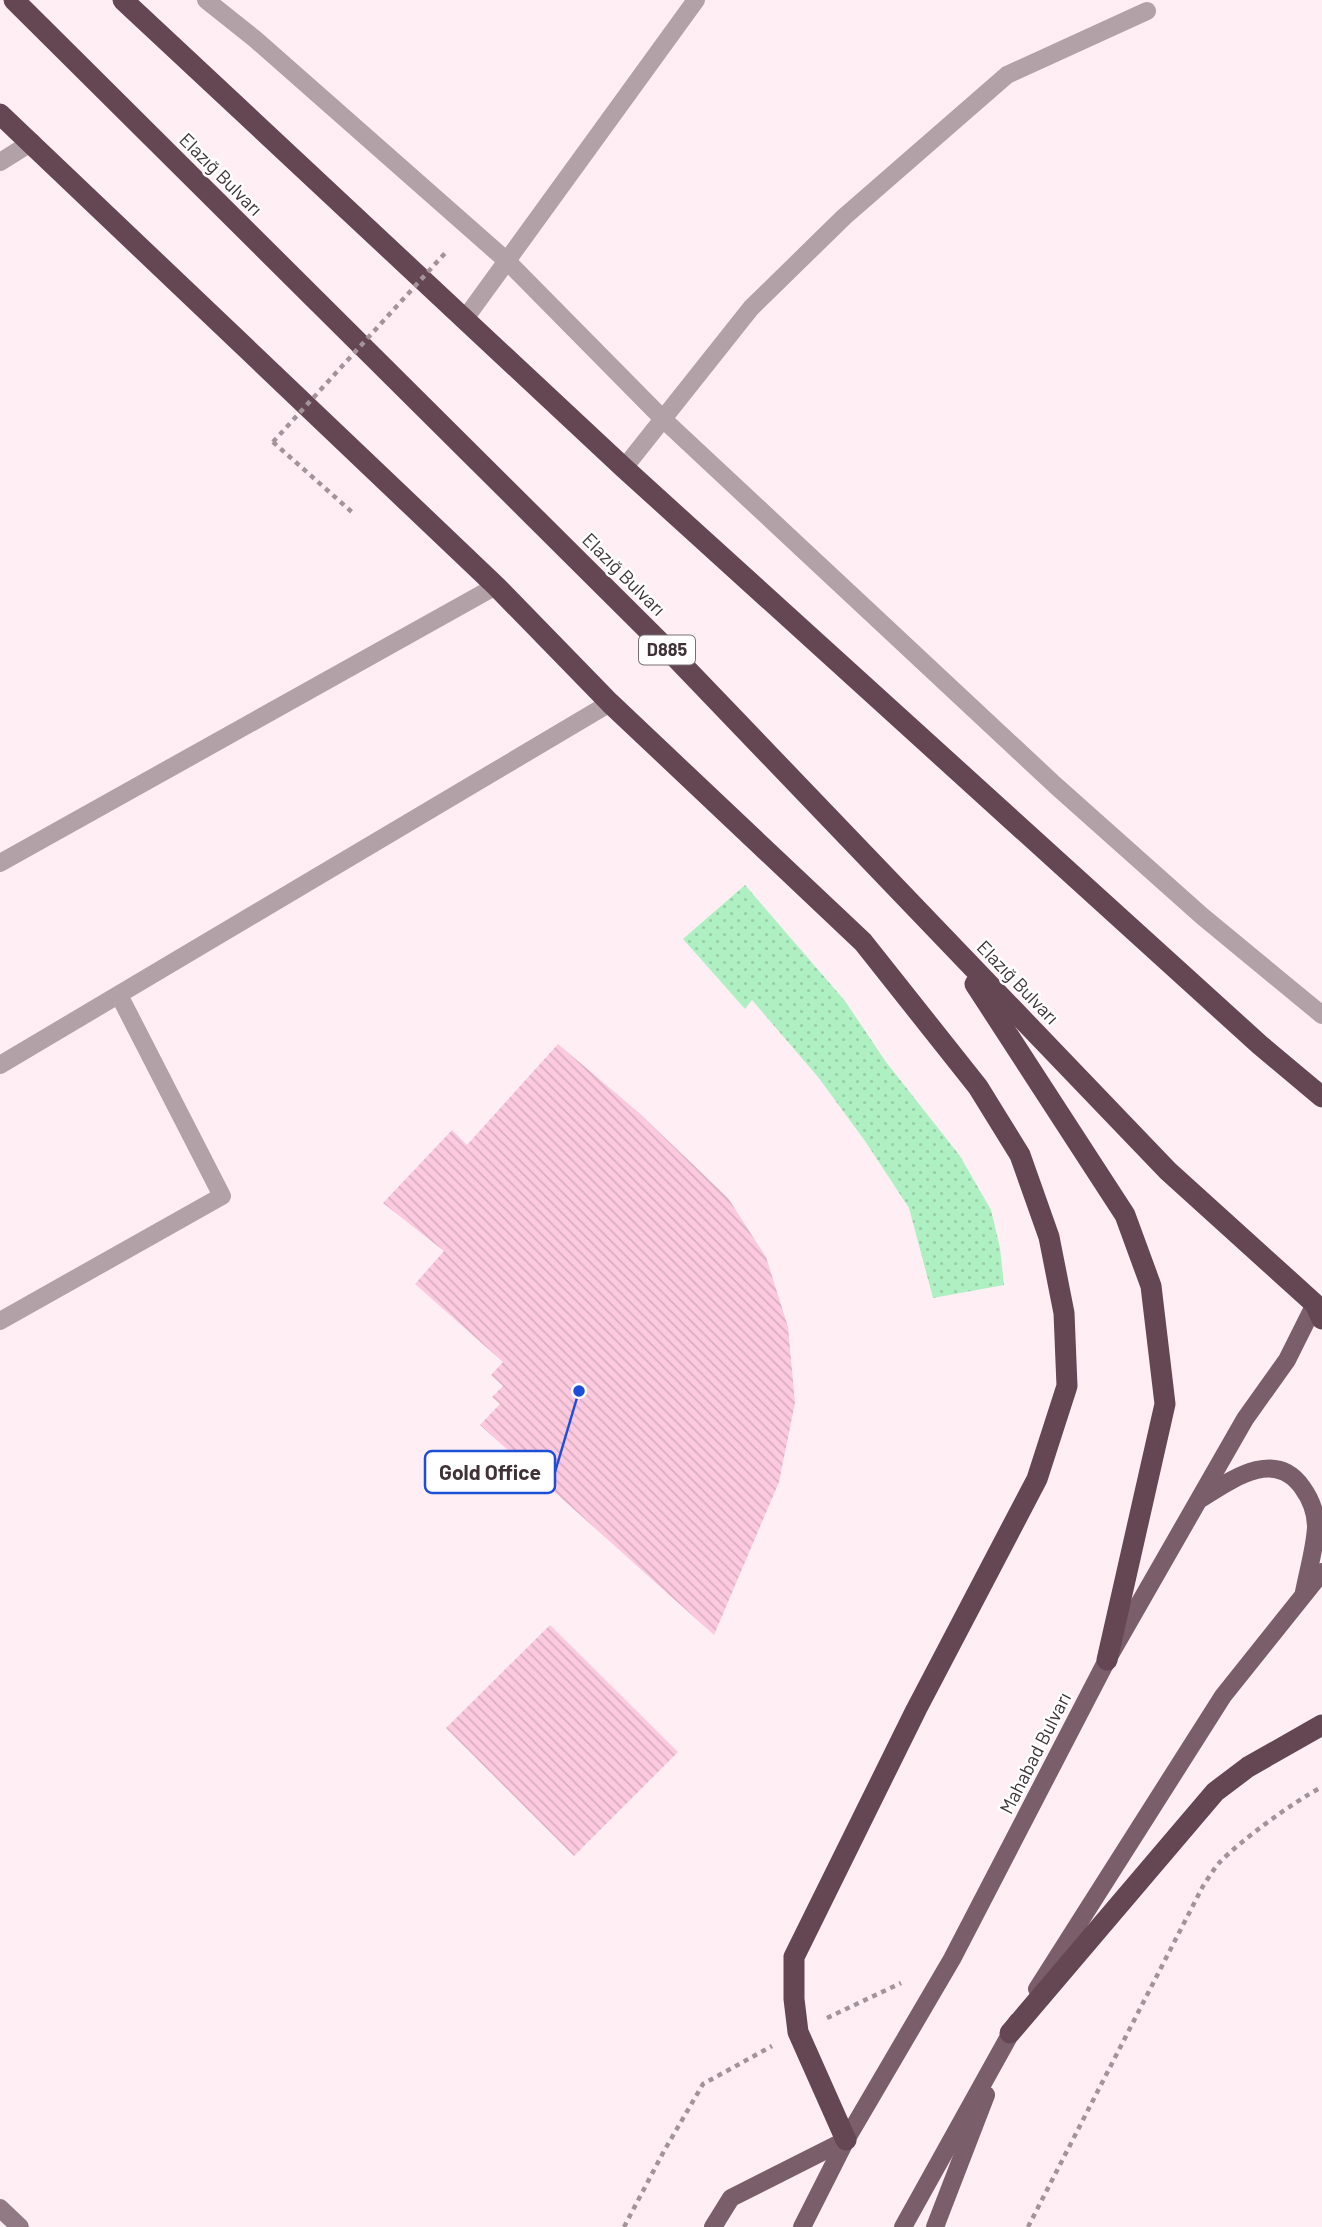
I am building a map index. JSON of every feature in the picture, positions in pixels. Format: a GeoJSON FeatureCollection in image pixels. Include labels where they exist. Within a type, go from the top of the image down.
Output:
{"type":"FeatureCollection","features":[{"type":"Feature","properties":{"kind":"highway","name":"Elazığ Bulvarı"},"geometry":{"type":"LineString","coordinates":[[14,0],[676,658],[1168,1171],[1320,1305]]}},
{"type":"Feature","properties":{"kind":"highway"},"geometry":{"type":"LineString","coordinates":[[122,0],[624,468],[1240,1027],[1322,1097]]}},
{"type":"Feature","properties":{"kind":"highway"},"geometry":{"type":"LineString","coordinates":[[0,114],[496,586],[610,703],[863,942],[978,1087],[1020,1155],[1049,1237],[1064,1313],[1067,1386],[1037,1479],[916,1710],[794,1957],[794,1999],[798,2032],[846,2140]]}},
{"type":"Feature","properties":{"kind":"highway"},"geometry":{"type":"LineString","coordinates":[[946,939],[1125,1216],[1151,1286],[1165,1404],[1107,1660]]}},
{"type":"Feature","properties":{"kind":"highway"},"geometry":{"type":"LineString","coordinates":[[1010,2033],[1215,1791],[1248,1767],[1322,1725]]}},
{"type":"Feature","properties":{"kind":"main road","name":"Mahabad Bulvarı"},"geometry":{"type":"LineString","coordinates":[[802,2227],[846,2140],[952,1959],[1107,1660],[1245,1419],[1287,1360],[1320,1305]]}},
{"type":"Feature","properties":{"kind":"main road"},"geometry":{"type":"LineString","coordinates":[[1199,1500],[1238,1475],[1268,1467],[1295,1477],[1310,1497],[1316,1525],[1303,1595]]}},
{"type":"Feature","properties":{"kind":"main road"},"geometry":{"type":"LineString","coordinates":[[903,2227],[1010,2033],[1223,1696],[1322,1572]]}},
{"type":"Feature","properties":{"kind":"main road"},"geometry":{"type":"LineString","coordinates":[[935,2227],[1010,2033]]}},
{"type":"Feature","properties":{"kind":"main road"},"geometry":{"type":"LineString","coordinates":[[713,2227],[731,2197],[846,2140]]}},
{"type":"Feature","properties":{"kind":"street"},"geometry":{"type":"LineString","coordinates":[[205,0],[255,38],[507,261],[663,419],[1065,794],[1202,916],[1322,1015]]}},
{"type":"Feature","properties":{"kind":"street"},"geometry":{"type":"LineString","coordinates":[[464,320],[696,0]]}},
{"type":"Feature","properties":{"kind":"street"},"geometry":{"type":"LineString","coordinates":[[624,468],[751,309],[844,217],[1007,75],[1147,11]]}},
{"type":"Feature","properties":{"kind":"street"},"geometry":{"type":"LineString","coordinates":[[0,162],[32,142]]}},
{"type":"Feature","properties":{"kind":"street"},"geometry":{"type":"LineString","coordinates":[[0,863],[496,586]]}},
{"type":"Feature","properties":{"kind":"street"},"geometry":{"type":"LineString","coordinates":[[0,1065],[610,703]]}},
{"type":"Feature","properties":{"kind":"street"},"geometry":{"type":"LineString","coordinates":[[0,1321],[222,1196],[119,995]]}},
{"type":"Feature","properties":{"kind":"street"},"geometry":{"type":"LineString","coordinates":[[0,2208],[20,2227]]}},
{"type":"Feature","properties":{"kind":"path"},"geometry":{"type":"LineString","coordinates":[[353,513],[273,442],[447,250]]}},
{"type":"Feature","properties":{"kind":"path"},"geometry":{"type":"LineString","coordinates":[[1028,2227],[1203,1886],[1219,1864],[1252,1836],[1322,1787]]}},
{"type":"Feature","properties":{"kind":"path"},"geometry":{"type":"LineString","coordinates":[[624,2227],[703,2084],[798,2032],[905,1981]]}},
{"type":"Feature","properties":{"kind":"green space"},"geometry":{"type":"Polygon","coordinates":[[[745,885],[845,1001],[886,1062],[960,1156],[991,1210],[1000,1248],[1004,1285],[933,1298],[909,1208],[865,1141],[818,1077],[752,1000],[745,1009],[683,939],[745,885]]]}},
{"type":"Feature","properties":{"kind":"building"},"geometry":{"type":"Polygon","coordinates":[[[558,1044],[638,1112],[728,1198],[766,1257],[788,1327],[795,1403],[779,1482],[714,1635],[480,1425],[500,1404],[492,1397],[503,1386],[491,1375],[503,1362],[415,1284],[444,1251],[383,1203],[452,1130],[467,1145],[558,1044]]]}},
{"type":"Feature","properties":{"kind":"building"},"geometry":{"type":"Polygon","coordinates":[[[550,1625],[678,1752],[574,1856],[446,1728],[550,1625]]]}},
{"type":"Feature","properties":{"kind":"place","name":"Gold Office"},"geometry":{"type":"Point","coordinates":[579,1391]}}]}
